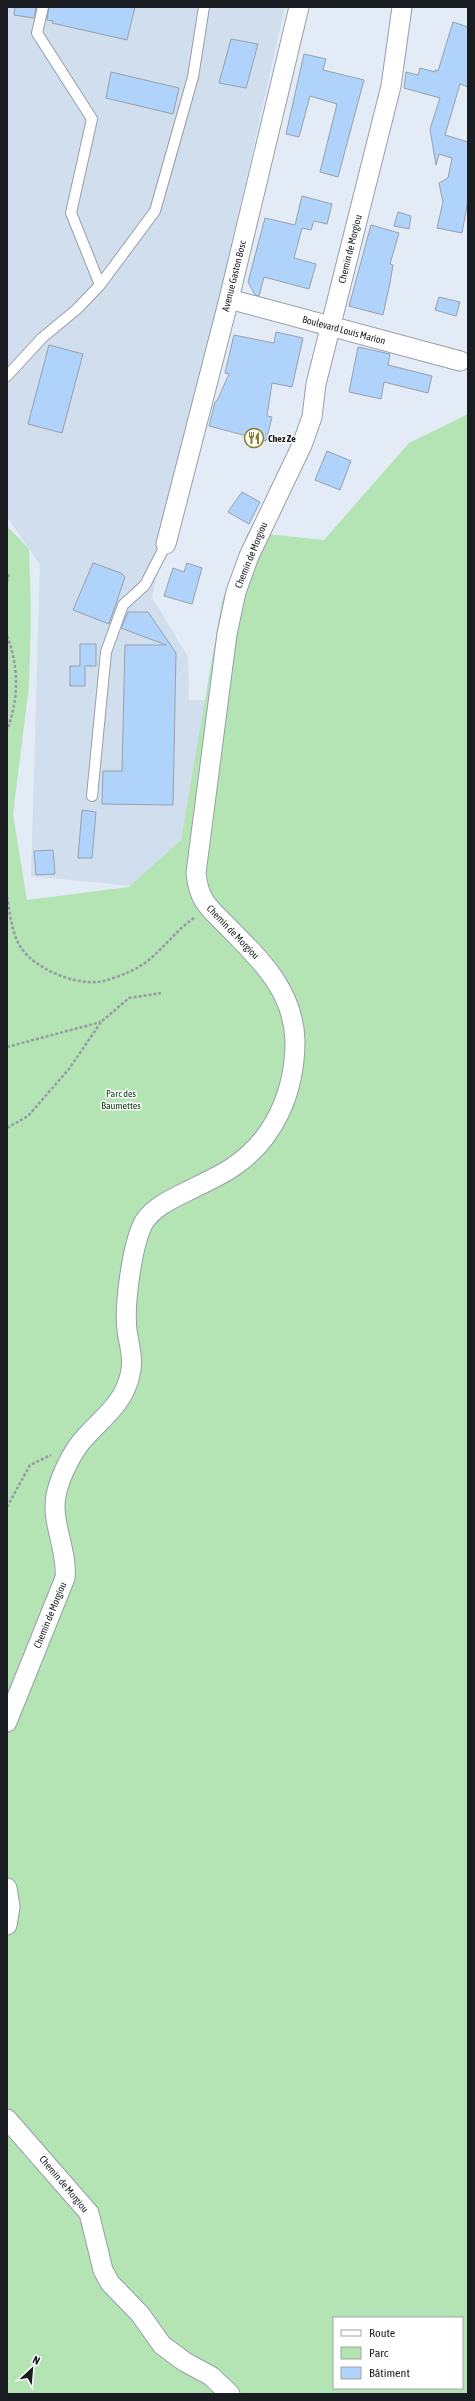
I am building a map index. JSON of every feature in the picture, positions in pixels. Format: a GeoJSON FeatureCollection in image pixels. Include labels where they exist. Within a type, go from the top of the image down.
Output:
{"type":"FeatureCollection","features":[{"type":"Feature","properties":{"kind":"street","name":"Avenue Gaston Bosc"},"geometry":{"type":"LineString","coordinates":[[166,544],[229,299],[299,7]]}},
{"type":"Feature","properties":{"kind":"street","name":"Chemin de Morgiou"},"geometry":{"type":"LineString","coordinates":[[7,1722],[64,1578],[65,1564],[56,1515],[58,1489],[78,1447],[121,1400],[130,1374],[131,1349],[126,1323],[129,1286],[143,1225],[149,1216],[160,1207],[226,1171],[248,1155],[267,1134],[276,1120],[290,1086],[295,1056],[294,1031],[291,1012],[283,993],[261,960],[207,908],[199,890],[196,873],[227,634],[236,592],[249,556],[302,445],[312,417],[316,384],[391,86],[402,7]]}},
{"type":"Feature","properties":{"kind":"street","name":"Boulevard Louis Marion"},"geometry":{"type":"LineString","coordinates":[[229,299],[460,361]]}},
{"type":"Feature","properties":{"kind":"street"},"geometry":{"type":"LineString","coordinates":[[7,1888],[10,1907],[7,1925]]}},
{"type":"Feature","properties":{"kind":"street","name":"Chemin de Morgiou"},"geometry":{"type":"LineString","coordinates":[[7,2119],[89,2213],[103,2270],[110,2283],[140,2314],[162,2345],[185,2362],[211,2376],[230,2394]]}},
{"type":"Feature","properties":{"kind":"lane"},"geometry":{"type":"LineString","coordinates":[[43,7],[37,33],[92,120],[71,213],[100,285]]}},
{"type":"Feature","properties":{"kind":"lane"},"geometry":{"type":"LineString","coordinates":[[7,376],[42,338],[77,309],[100,285],[155,210],[193,77],[204,7]]}},
{"type":"Feature","properties":{"kind":"lane"},"geometry":{"type":"LineString","coordinates":[[92,796],[106,652],[123,605],[144,585],[166,544]]}},
{"type":"Feature","properties":{"kind":"path"},"geometry":{"type":"LineString","coordinates":[[7,582],[9,573]]}},
{"type":"Feature","properties":{"kind":"path"},"geometry":{"type":"LineString","coordinates":[[7,636],[15,662],[16,691],[7,730]]}},
{"type":"Feature","properties":{"kind":"path"},"geometry":{"type":"LineString","coordinates":[[7,897],[13,926],[21,949],[42,968],[69,978],[98,982],[136,968],[157,954],[191,920],[207,908]]}},
{"type":"Feature","properties":{"kind":"path"},"geometry":{"type":"LineString","coordinates":[[7,1128],[28,1116],[69,1069],[101,1022],[129,998],[161,993]]}},
{"type":"Feature","properties":{"kind":"path"},"geometry":{"type":"LineString","coordinates":[[7,1047],[101,1022]]}},
{"type":"Feature","properties":{"kind":"path"},"geometry":{"type":"LineString","coordinates":[[7,1508],[30,1465],[56,1453]]}},
{"type":"Feature","properties":{"kind":"shaded area"},"geometry":{"type":"Polygon","coordinates":[[[7,7],[285,7],[152,597],[188,657],[189,700],[210,700],[182,891],[31,876],[40,565],[7,517],[7,7]]]}},
{"type":"Feature","properties":{"kind":"green space","name":"Parc des Baumettes"},"geometry":{"type":"Polygon","coordinates":[[[468,414],[468,2394],[7,2394],[7,526],[29,549],[31,615],[29,686],[13,814],[27,900],[129,887],[181,840],[222,601],[248,532],[324,540],[409,443],[468,414]]]}},
{"type":"Feature","properties":{"kind":"building"},"geometry":{"type":"Polygon","coordinates":[[[15,7],[36,7],[34,18],[14,15],[15,7]]]}},
{"type":"Feature","properties":{"kind":"building"},"geometry":{"type":"Polygon","coordinates":[[[49,7],[135,7],[127,40],[52,23],[53,21],[47,20],[49,7]]]}},
{"type":"Feature","properties":{"kind":"building"},"geometry":{"type":"Polygon","coordinates":[[[453,22],[468,27],[468,87],[460,84],[445,135],[468,142],[468,200],[462,233],[437,228],[443,202],[439,183],[448,178],[452,158],[439,154],[436,165],[430,129],[440,98],[404,88],[406,72],[418,75],[420,68],[435,72],[435,70],[438,71],[453,22]]]}},
{"type":"Feature","properties":{"kind":"building"},"geometry":{"type":"Polygon","coordinates":[[[231,39],[258,44],[246,88],[219,83],[231,39]]]}},
{"type":"Feature","properties":{"kind":"building"},"geometry":{"type":"Polygon","coordinates":[[[304,54],[326,59],[323,70],[364,80],[338,177],[320,172],[337,104],[310,96],[299,137],[286,134],[304,54]]]}},
{"type":"Feature","properties":{"kind":"building"},"geometry":{"type":"Polygon","coordinates":[[[111,72],[179,88],[173,114],[106,98],[111,72]]]}},
{"type":"Feature","properties":{"kind":"building"},"geometry":{"type":"Polygon","coordinates":[[[302,196],[332,204],[327,224],[314,221],[311,230],[302,228],[294,258],[316,264],[309,289],[264,277],[259,296],[255,295],[248,282],[265,218],[295,225],[302,196]]]}},
{"type":"Feature","properties":{"kind":"building"},"geometry":{"type":"Polygon","coordinates":[[[398,212],[411,216],[409,229],[394,226],[398,212]]]}},
{"type":"Feature","properties":{"kind":"building"},"geometry":{"type":"Polygon","coordinates":[[[371,225],[399,233],[390,264],[393,265],[383,315],[349,306],[371,225]]]}},
{"type":"Feature","properties":{"kind":"building"},"geometry":{"type":"Polygon","coordinates":[[[439,297],[460,302],[456,316],[435,310],[439,297]]]}},
{"type":"Feature","properties":{"kind":"building"},"geometry":{"type":"Polygon","coordinates":[[[276,332],[303,338],[292,387],[272,383],[267,416],[272,417],[266,441],[209,426],[215,402],[217,401],[229,374],[225,373],[234,335],[274,343],[276,332]]]}},
{"type":"Feature","properties":{"kind":"building"},"geometry":{"type":"Polygon","coordinates":[[[49,345],[83,354],[62,433],[28,424],[49,345]]]}},
{"type":"Feature","properties":{"kind":"building"},"geometry":{"type":"Polygon","coordinates":[[[358,347],[390,354],[388,365],[432,376],[428,393],[384,382],[381,399],[349,392],[358,347]]]}},
{"type":"Feature","properties":{"kind":"building"},"geometry":{"type":"Polygon","coordinates":[[[327,451],[351,461],[340,490],[315,480],[327,451]]]}},
{"type":"Feature","properties":{"kind":"building"},"geometry":{"type":"Polygon","coordinates":[[[242,492],[260,502],[249,524],[228,512],[242,492]]]}},
{"type":"Feature","properties":{"kind":"building"},"geometry":{"type":"Polygon","coordinates":[[[93,563],[121,573],[125,577],[109,624],[73,610],[93,563]]]}},
{"type":"Feature","properties":{"kind":"building"},"geometry":{"type":"Polygon","coordinates":[[[187,563],[202,568],[192,604],[164,596],[173,568],[184,572],[187,563]]]}},
{"type":"Feature","properties":{"kind":"building"},"geometry":{"type":"Polygon","coordinates":[[[128,612],[148,612],[176,653],[173,805],[102,804],[103,771],[122,771],[125,645],[166,645],[121,628],[128,612]]]}},
{"type":"Feature","properties":{"kind":"building"},"geometry":{"type":"Polygon","coordinates":[[[80,644],[96,644],[96,666],[85,666],[85,686],[70,686],[70,666],[80,666],[80,644]]]}},
{"type":"Feature","properties":{"kind":"building"},"geometry":{"type":"Polygon","coordinates":[[[82,810],[96,812],[92,858],[78,858],[82,810]]]}},
{"type":"Feature","properties":{"kind":"building"},"geometry":{"type":"Polygon","coordinates":[[[53,850],[55,874],[36,875],[34,851],[53,850]]]}},
{"type":"Feature","properties":{"kind":"place","name":"Chez Ze"},"geometry":{"type":"Point","coordinates":[254,438]}}]}
